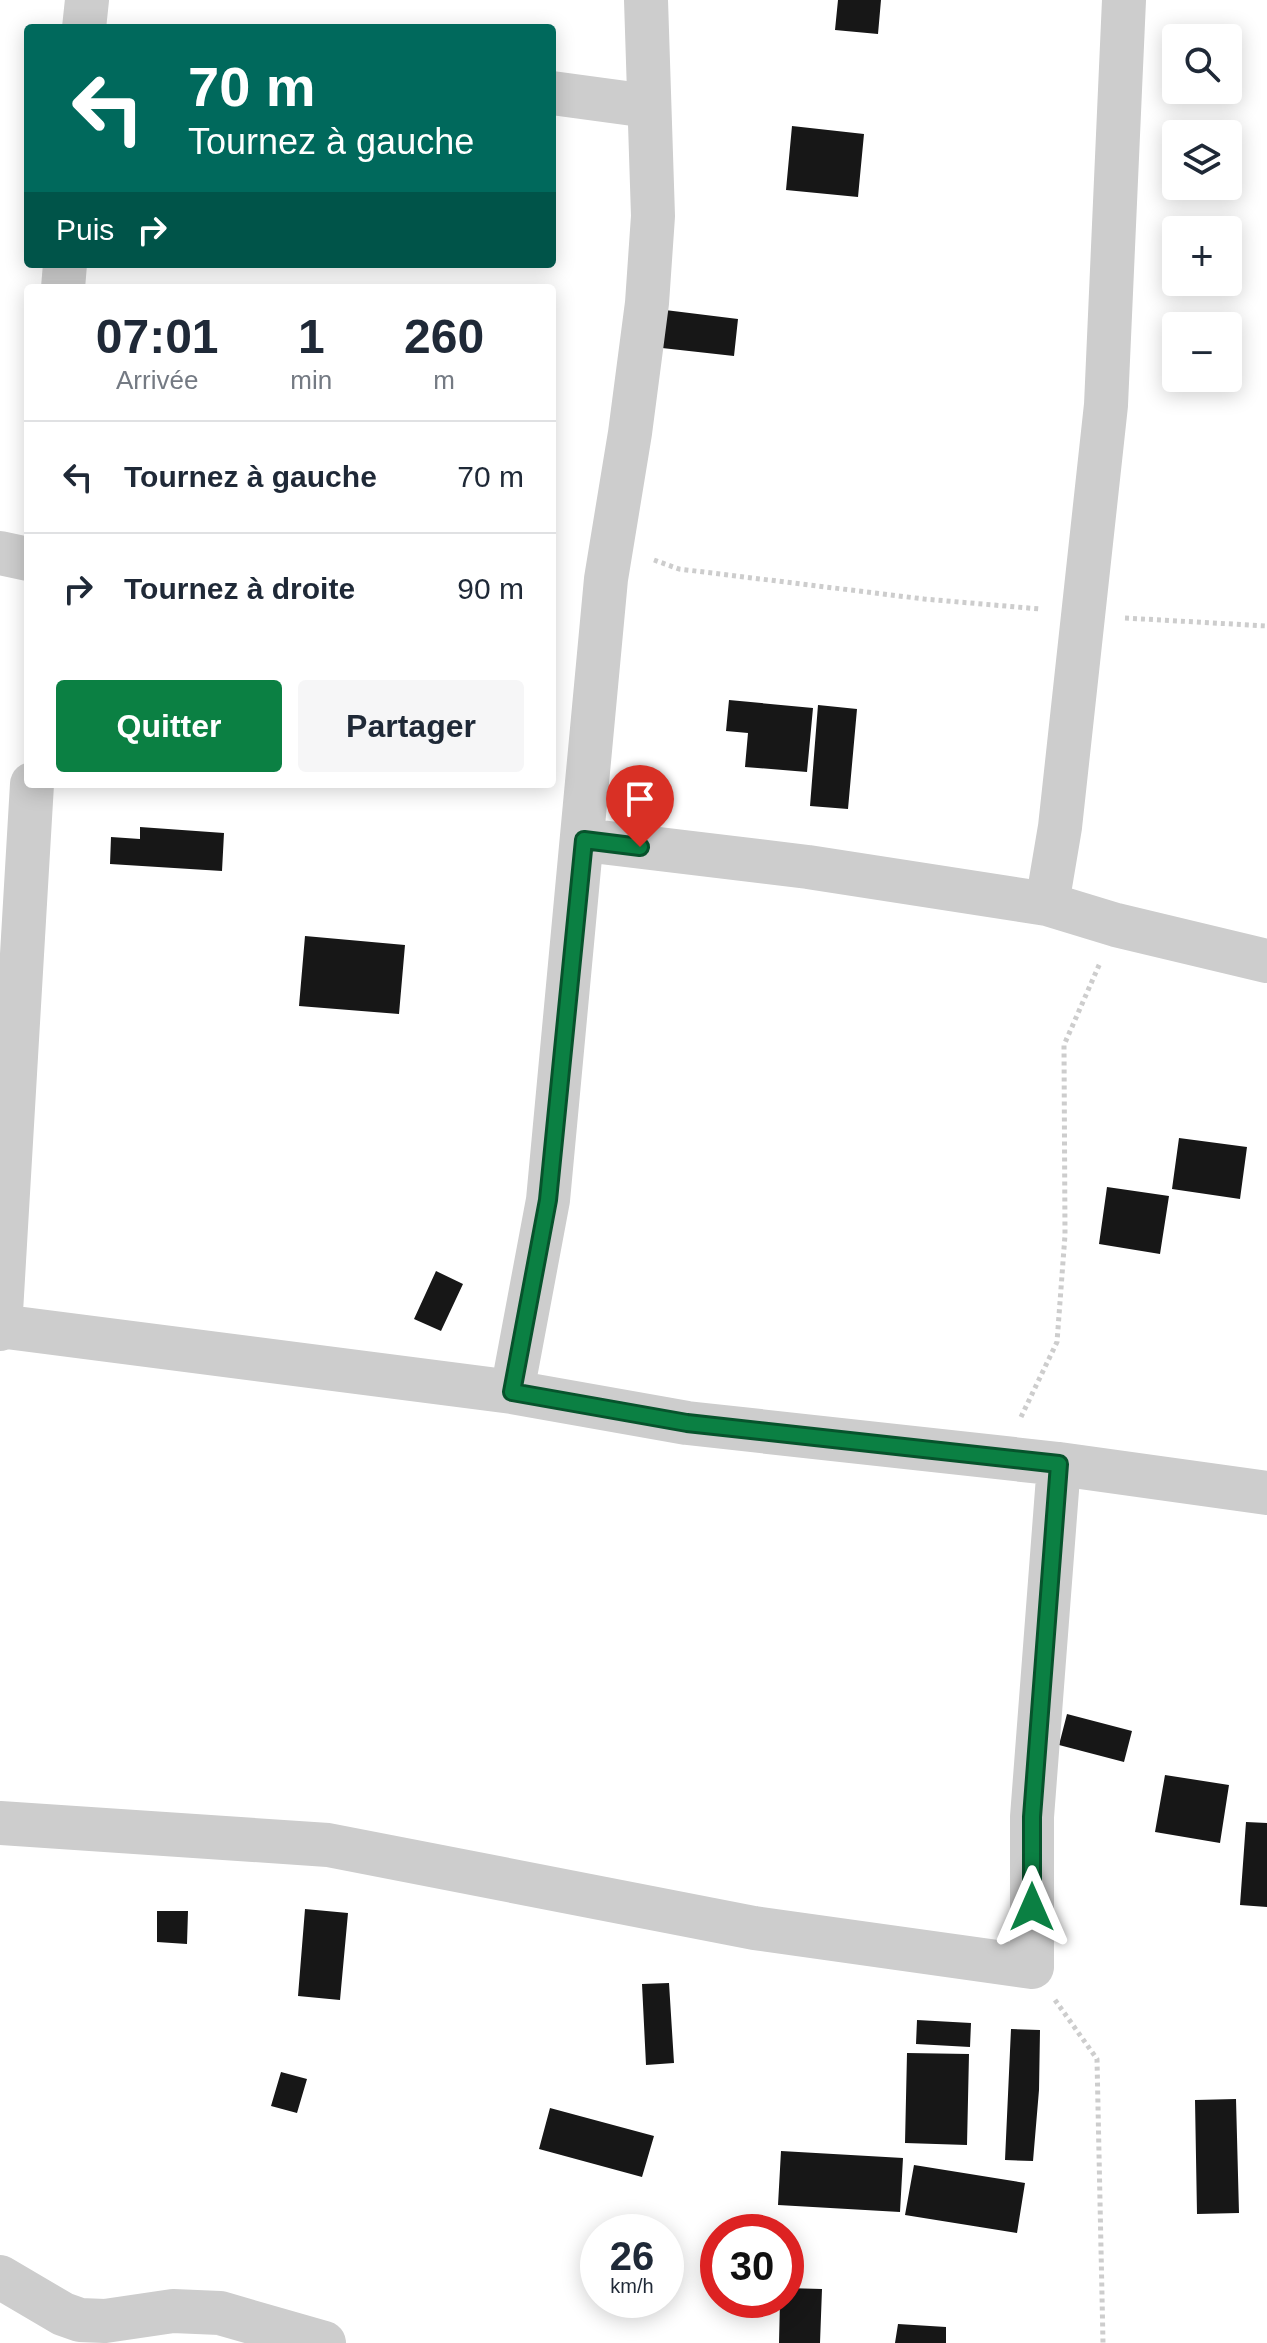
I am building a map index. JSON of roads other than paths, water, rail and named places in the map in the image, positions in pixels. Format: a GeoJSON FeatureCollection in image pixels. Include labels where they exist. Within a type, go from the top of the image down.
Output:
{"type":"FeatureCollection","features":[{"type":"Feature","properties":{"kind":"street"},"geometry":{"type":"LineString","coordinates":[[84,24],[87,0]]}},
{"type":"Feature","properties":{"kind":"street"},"geometry":{"type":"LineString","coordinates":[[512,1392],[548,1200],[611,546],[647,303],[653,216],[646,0]]}},
{"type":"Feature","properties":{"kind":"street"},"geometry":{"type":"LineString","coordinates":[[1047,904],[1060,827],[1106,405],[1124,0]]}},
{"type":"Feature","properties":{"kind":"street"},"geometry":{"type":"LineString","coordinates":[[556,94],[648,106]]}},
{"type":"Feature","properties":{"kind":"street"},"geometry":{"type":"LineString","coordinates":[[0,553],[24,558]]}},
{"type":"Feature","properties":{"kind":"street"},"geometry":{"type":"LineString","coordinates":[[32,788],[0,1328],[512,1392],[687,1423],[1059,1464],[1267,1493]]}},
{"type":"Feature","properties":{"kind":"street"},"geometry":{"type":"LineString","coordinates":[[584,840],[808,867],[1047,904],[1116,925],[1267,961]]}},
{"type":"Feature","properties":{"kind":"street"},"geometry":{"type":"LineString","coordinates":[[0,1823],[328,1845],[754,1928],[1032,1967],[1032,1817],[1059,1464]]}},
{"type":"Feature","properties":{"kind":"street"},"geometry":{"type":"LineString","coordinates":[[0,2277],[63,2314],[80,2320],[105,2321],[173,2311],[220,2313],[324,2343]]}}]}
